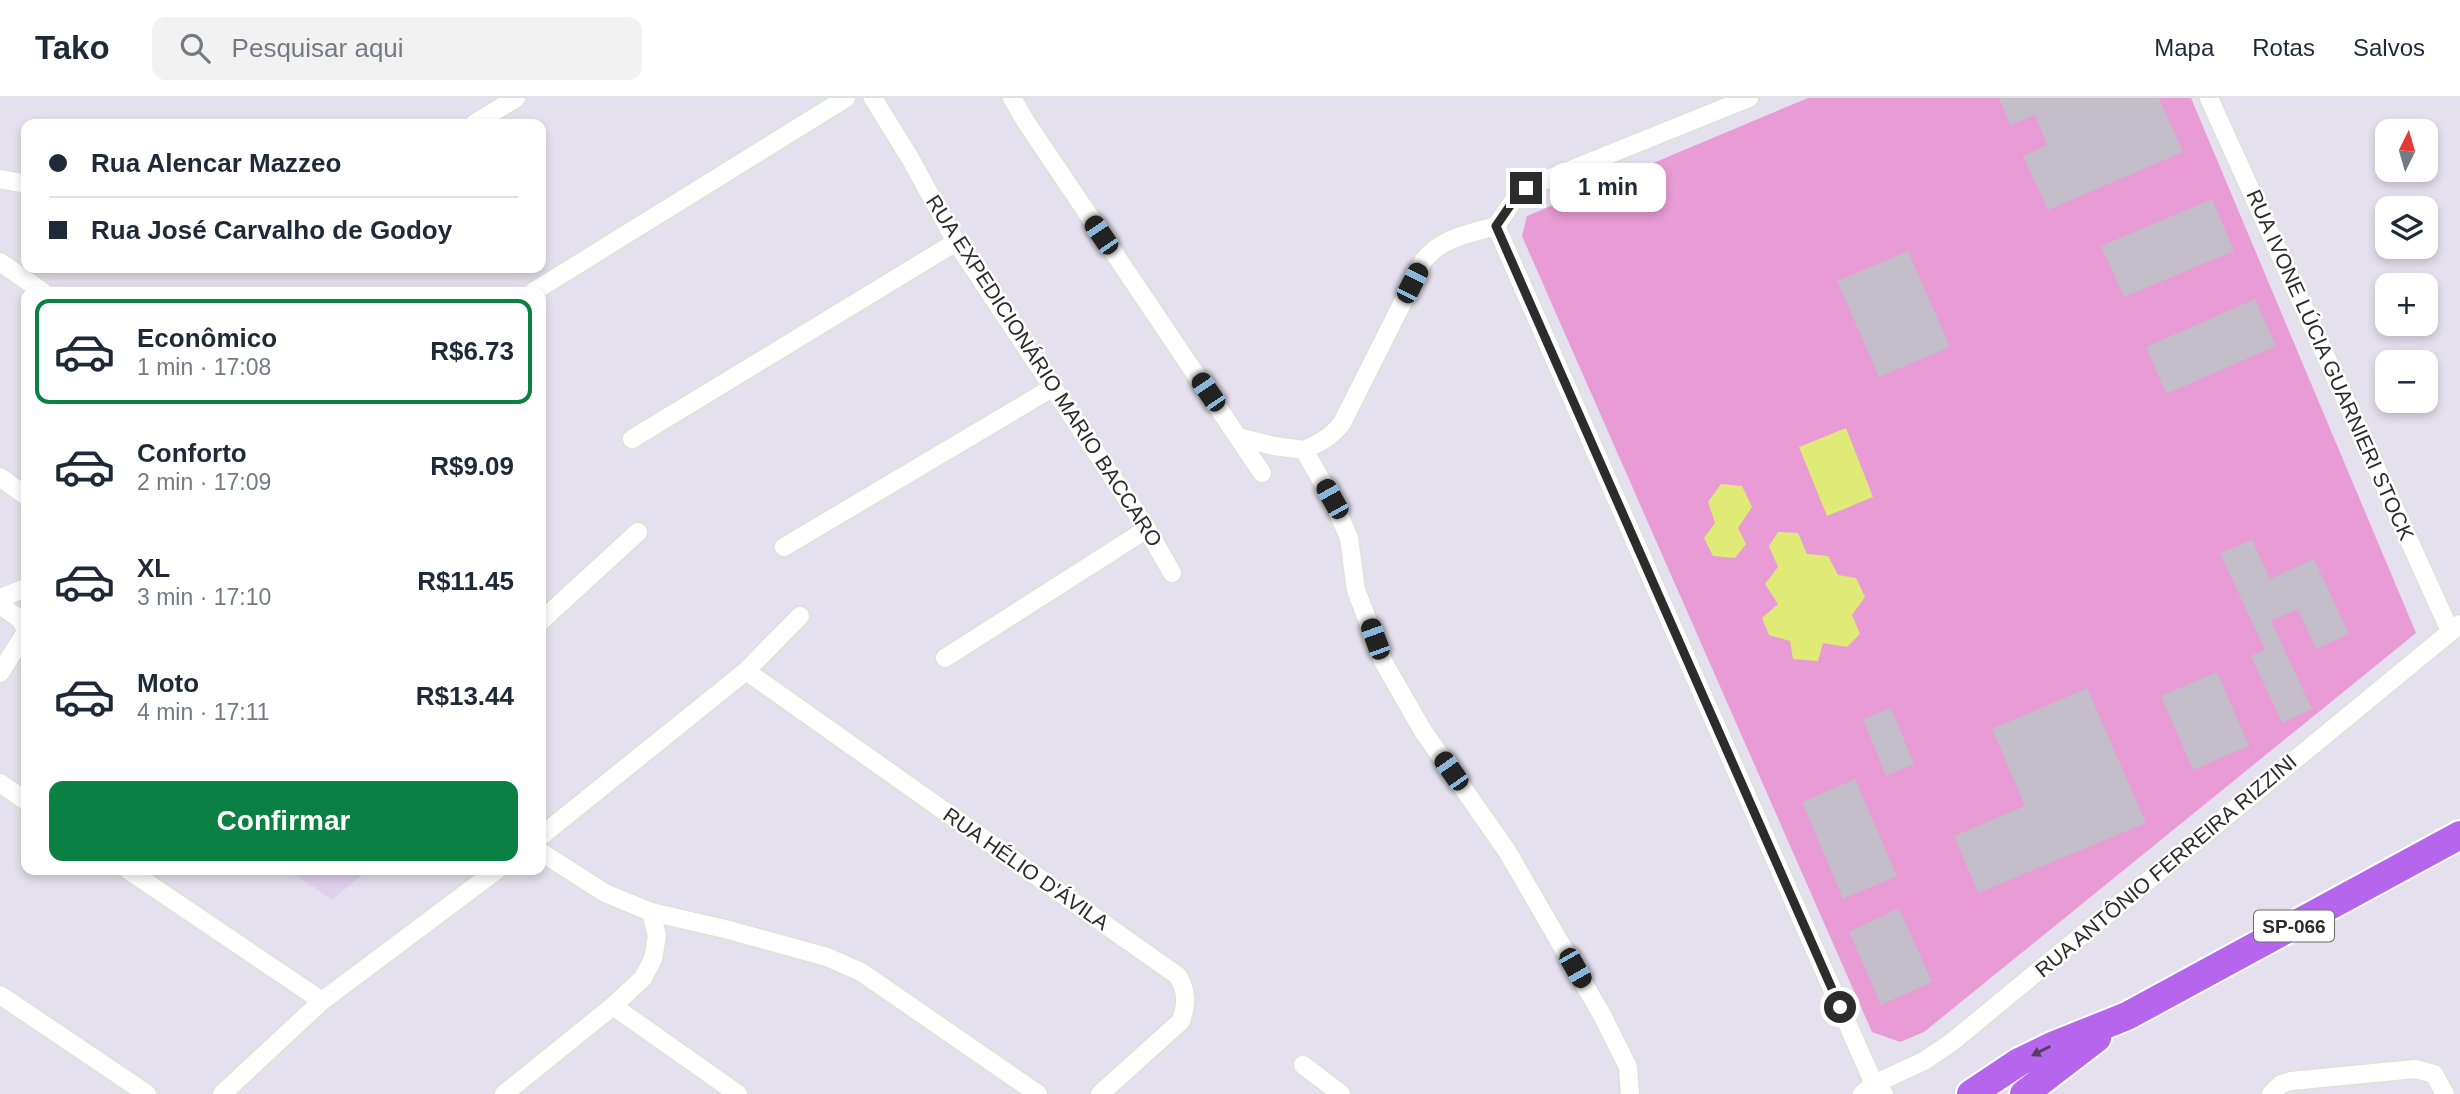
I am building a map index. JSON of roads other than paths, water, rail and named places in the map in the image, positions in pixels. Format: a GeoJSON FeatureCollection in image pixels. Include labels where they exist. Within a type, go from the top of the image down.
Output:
{"type":"FeatureCollection","features":[{"type":"Feature","properties":{"kind":"main road","name":"SP-066"},"geometry":{"type":"LineString","coordinates":[[1971,1094],[2019,1062],[2052,1045],[2127,1016],[2460,835]]}},
{"type":"Feature","properties":{"kind":"main road","name":"SP-066"},"geometry":{"type":"LineString","coordinates":[[2024,1094],[2127,1016]]}},
{"type":"Feature","properties":{"kind":"street"},"geometry":{"type":"LineString","coordinates":[[482,119],[516,98]]}},
{"type":"Feature","properties":{"kind":"street"},"geometry":{"type":"LineString","coordinates":[[541,287],[846,98]]}},
{"type":"Feature","properties":{"kind":"street","name":"RUA EXPEDICIONÁRIO MARIO BACCARO"},"geometry":{"type":"LineString","coordinates":[[873,98],[956,242],[1147,529],[1172,573]]}},
{"type":"Feature","properties":{"kind":"street"},"geometry":{"type":"LineString","coordinates":[[1012,98],[1262,473]]}},
{"type":"Feature","properties":{"kind":"street"},"geometry":{"type":"LineString","coordinates":[[1238,437],[1304,450],[1321,443],[1342,423],[1424,260],[1432,250],[1445,241],[1496,226],[1516,197],[1526,188],[1748,98]]}},
{"type":"Feature","properties":{"kind":"street","name":"RUA IVONE LÚCIA GUARNIERI STOCK"},"geometry":{"type":"LineString","coordinates":[[2209,98],[2455,627]]}},
{"type":"Feature","properties":{"kind":"street"},"geometry":{"type":"LineString","coordinates":[[0,179],[21,183]]}},
{"type":"Feature","properties":{"kind":"street"},"geometry":{"type":"LineString","coordinates":[[1496,226],[1873,1091]]}},
{"type":"Feature","properties":{"kind":"street"},"geometry":{"type":"LineString","coordinates":[[632,439],[956,242]]}},
{"type":"Feature","properties":{"kind":"street"},"geometry":{"type":"LineString","coordinates":[[0,262],[36,287]]}},
{"type":"Feature","properties":{"kind":"street"},"geometry":{"type":"LineString","coordinates":[[784,547],[1052,388]]}},
{"type":"Feature","properties":{"kind":"street"},"geometry":{"type":"LineString","coordinates":[[1304,450],[1332,499],[1349,538],[1356,590],[1384,663],[1423,731],[1507,851],[1602,1015],[1628,1067],[1630,1094]]}},
{"type":"Feature","properties":{"kind":"street"},"geometry":{"type":"LineString","coordinates":[[0,477],[21,492]]}},
{"type":"Feature","properties":{"kind":"street"},"geometry":{"type":"LineString","coordinates":[[945,658],[1147,529]]}},
{"type":"Feature","properties":{"kind":"street"},"geometry":{"type":"LineString","coordinates":[[546,616],[638,532]]}},
{"type":"Feature","properties":{"kind":"street"},"geometry":{"type":"LineString","coordinates":[[0,598],[21,590]]}},
{"type":"Feature","properties":{"kind":"street"},"geometry":{"type":"LineString","coordinates":[[0,605],[21,620]]}},
{"type":"Feature","properties":{"kind":"street"},"geometry":{"type":"LineString","coordinates":[[546,832],[746,671],[800,617]]}},
{"type":"Feature","properties":{"kind":"street","name":"RUA ANTÔNIO FERREIRA RIZZINI"},"geometry":{"type":"LineString","coordinates":[[1873,1091],[1952,1042],[2455,627]]}},
{"type":"Feature","properties":{"kind":"street"},"geometry":{"type":"LineString","coordinates":[[0,673],[21,638]]}},
{"type":"Feature","properties":{"kind":"street","name":"RUA HÉLIO D'ÁVILA"},"geometry":{"type":"LineString","coordinates":[[746,671],[1178,976],[1185,988],[1187,1004],[1181,1021],[1100,1094]]}},
{"type":"Feature","properties":{"kind":"street"},"geometry":{"type":"LineString","coordinates":[[0,783],[21,798]]}},
{"type":"Feature","properties":{"kind":"street"},"geometry":{"type":"LineString","coordinates":[[546,855],[605,893],[652,912],[827,957],[861,972],[1038,1094]]}},
{"type":"Feature","properties":{"kind":"street"},"geometry":{"type":"LineString","coordinates":[[135,875],[322,1001]]}},
{"type":"Feature","properties":{"kind":"street"},"geometry":{"type":"LineString","coordinates":[[222,1094],[322,1001],[490,875]]}},
{"type":"Feature","properties":{"kind":"street"},"geometry":{"type":"LineString","coordinates":[[503,1094],[613,1006],[643,978],[653,959],[657,936],[652,912]]}},
{"type":"Feature","properties":{"kind":"street"},"geometry":{"type":"LineString","coordinates":[[0,995],[146,1094]]}},
{"type":"Feature","properties":{"kind":"street"},"geometry":{"type":"LineString","coordinates":[[613,1006],[738,1094]]}},
{"type":"Feature","properties":{"kind":"street"},"geometry":{"type":"LineString","coordinates":[[1303,1065],[1341,1094]]}},
{"type":"Feature","properties":{"kind":"street"},"geometry":{"type":"LineString","coordinates":[[2271,1093],[2291,1080],[2415,1069],[2434,1074],[2445,1094]]}}]}
